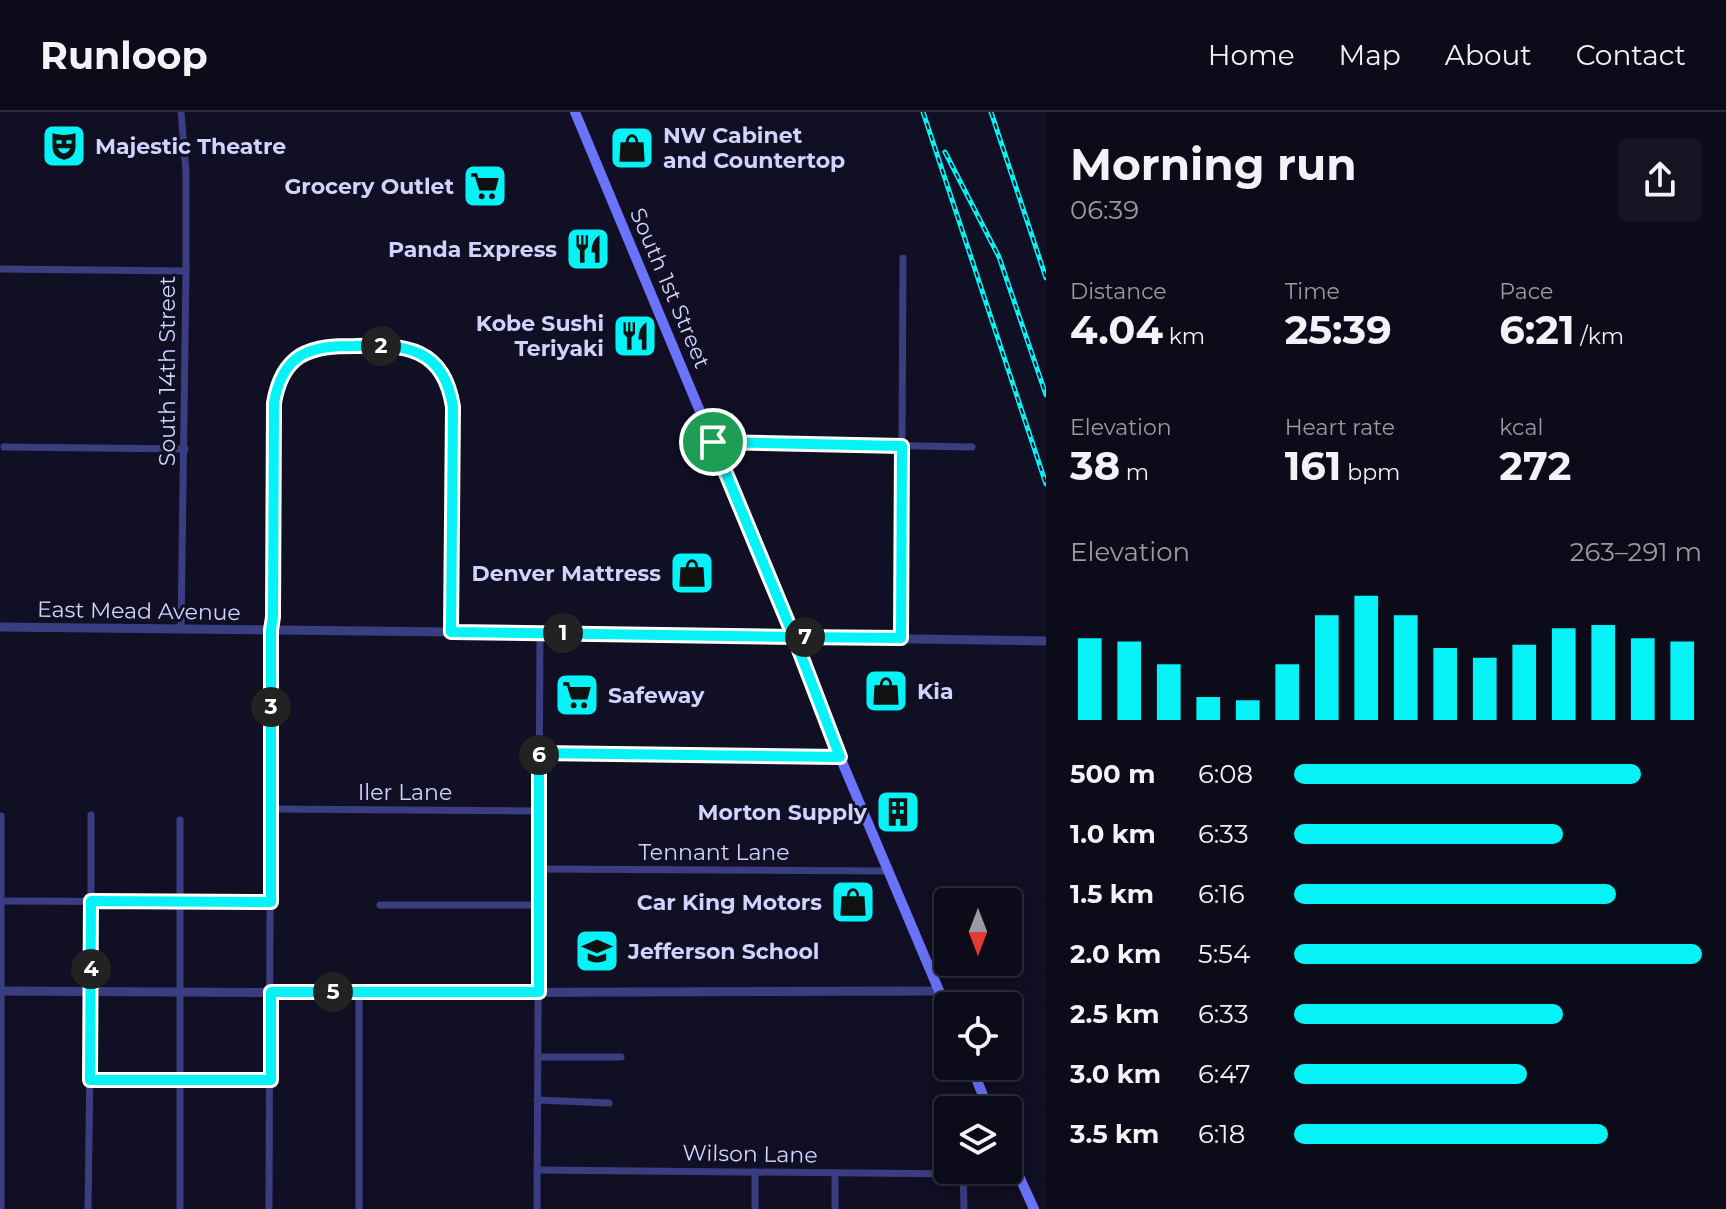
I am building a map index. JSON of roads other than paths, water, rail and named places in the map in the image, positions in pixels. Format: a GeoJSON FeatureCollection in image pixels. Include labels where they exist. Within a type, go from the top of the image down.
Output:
{"type":"FeatureCollection","features":[{"type":"Feature","properties":{"kind":"main road","name":"South 1st Street"},"geometry":{"type":"LineString","coordinates":[[575,112],[939,991]]}},
{"type":"Feature","properties":{"kind":"main road"},"geometry":{"type":"LineString","coordinates":[[1022,1183],[1034,1209]]}},
{"type":"Feature","properties":{"kind":"street","name":"South 14th Street"},"geometry":{"type":"LineString","coordinates":[[181,112],[186,172],[181,630]]}},
{"type":"Feature","properties":{"kind":"street"},"geometry":{"type":"LineString","coordinates":[[901,638],[903,258]]}},
{"type":"Feature","properties":{"kind":"street"},"geometry":{"type":"LineString","coordinates":[[0,269],[186,271]]}},
{"type":"Feature","properties":{"kind":"street"},"geometry":{"type":"LineString","coordinates":[[269,1209],[274,403],[279,381],[299,357],[308,352],[327,347],[400,346],[426,357],[443,377],[451,395],[453,419],[451,632]]}},
{"type":"Feature","properties":{"kind":"street"},"geometry":{"type":"LineString","coordinates":[[713,442],[972,447]]}},
{"type":"Feature","properties":{"kind":"street"},"geometry":{"type":"LineString","coordinates":[[4,447],[185,449]]}},
{"type":"Feature","properties":{"kind":"street","name":"East Mead Avenue"},"geometry":{"type":"LineString","coordinates":[[0,627],[1046,641]]}},
{"type":"Feature","properties":{"kind":"street"},"geometry":{"type":"LineString","coordinates":[[537,1209],[540,633]]}},
{"type":"Feature","properties":{"kind":"street"},"geometry":{"type":"LineString","coordinates":[[539,753],[840,757]]}},
{"type":"Feature","properties":{"kind":"street","name":"Iler Lane"},"geometry":{"type":"LineString","coordinates":[[270,809],[539,811]]}},
{"type":"Feature","properties":{"kind":"street"},"geometry":{"type":"LineString","coordinates":[[88,1209],[91,815]]}},
{"type":"Feature","properties":{"kind":"street"},"geometry":{"type":"LineString","coordinates":[[1,816],[1,1209]]}},
{"type":"Feature","properties":{"kind":"street"},"geometry":{"type":"LineString","coordinates":[[180,820],[180,1209]]}},
{"type":"Feature","properties":{"kind":"street","name":"Tennant Lane"},"geometry":{"type":"LineString","coordinates":[[539,869],[889,871]]}},
{"type":"Feature","properties":{"kind":"street"},"geometry":{"type":"LineString","coordinates":[[1,901],[271,902]]}},
{"type":"Feature","properties":{"kind":"street"},"geometry":{"type":"LineString","coordinates":[[380,905],[539,905]]}},
{"type":"Feature","properties":{"kind":"street"},"geometry":{"type":"LineString","coordinates":[[1,991],[939,991]]}},
{"type":"Feature","properties":{"kind":"street"},"geometry":{"type":"LineString","coordinates":[[359,993],[359,1209]]}},
{"type":"Feature","properties":{"kind":"street"},"geometry":{"type":"LineString","coordinates":[[538,1057],[621,1057]]}},
{"type":"Feature","properties":{"kind":"street"},"geometry":{"type":"LineString","coordinates":[[90,1080],[271,1080]]}},
{"type":"Feature","properties":{"kind":"street"},"geometry":{"type":"LineString","coordinates":[[537,1100],[609,1103]]}},
{"type":"Feature","properties":{"kind":"street","name":"Wilson Lane"},"geometry":{"type":"LineString","coordinates":[[537,1170],[934,1172]]}},
{"type":"Feature","properties":{"kind":"street"},"geometry":{"type":"LineString","coordinates":[[755,1172],[755,1209]]}},
{"type":"Feature","properties":{"kind":"street"},"geometry":{"type":"LineString","coordinates":[[835,1173],[835,1209]]}},
{"type":"Feature","properties":{"kind":"street"},"geometry":{"type":"LineString","coordinates":[[963,1184],[964,1209]]}},
{"type":"Feature","properties":{"kind":"railway"},"geometry":{"type":"LineString","coordinates":[[923,112],[1046,484]]}},
{"type":"Feature","properties":{"kind":"railway"},"geometry":{"type":"LineString","coordinates":[[991,112],[1046,278]]}},
{"type":"Feature","properties":{"kind":"railway"},"geometry":{"type":"LineString","coordinates":[[945,152],[999,257],[1046,395]]}},
{"type":"Feature","properties":{"kind":"place","name":"Majestic Theatre"},"geometry":{"type":"Point","coordinates":[64,146]}},
{"type":"Feature","properties":{"kind":"place","name":"NW Cabinet and Countertop"},"geometry":{"type":"Point","coordinates":[632,148]}},
{"type":"Feature","properties":{"kind":"place","name":"Grocery Outlet"},"geometry":{"type":"Point","coordinates":[485,186]}},
{"type":"Feature","properties":{"kind":"place","name":"Panda Express"},"geometry":{"type":"Point","coordinates":[588,249]}},
{"type":"Feature","properties":{"kind":"place","name":"Kobe Sushi Teriyaki"},"geometry":{"type":"Point","coordinates":[635,336]}},
{"type":"Feature","properties":{"kind":"place","name":"Denver Mattress"},"geometry":{"type":"Point","coordinates":[692,573]}},
{"type":"Feature","properties":{"kind":"place","name":"Kia"},"geometry":{"type":"Point","coordinates":[886,691]}},
{"type":"Feature","properties":{"kind":"place","name":"Safeway"},"geometry":{"type":"Point","coordinates":[577,695]}},
{"type":"Feature","properties":{"kind":"place","name":"Morton Supply"},"geometry":{"type":"Point","coordinates":[898,812]}},
{"type":"Feature","properties":{"kind":"place","name":"Car King Motors"},"geometry":{"type":"Point","coordinates":[853,902]}},
{"type":"Feature","properties":{"kind":"place","name":"Jefferson School"},"geometry":{"type":"Point","coordinates":[597,951]}}]}
